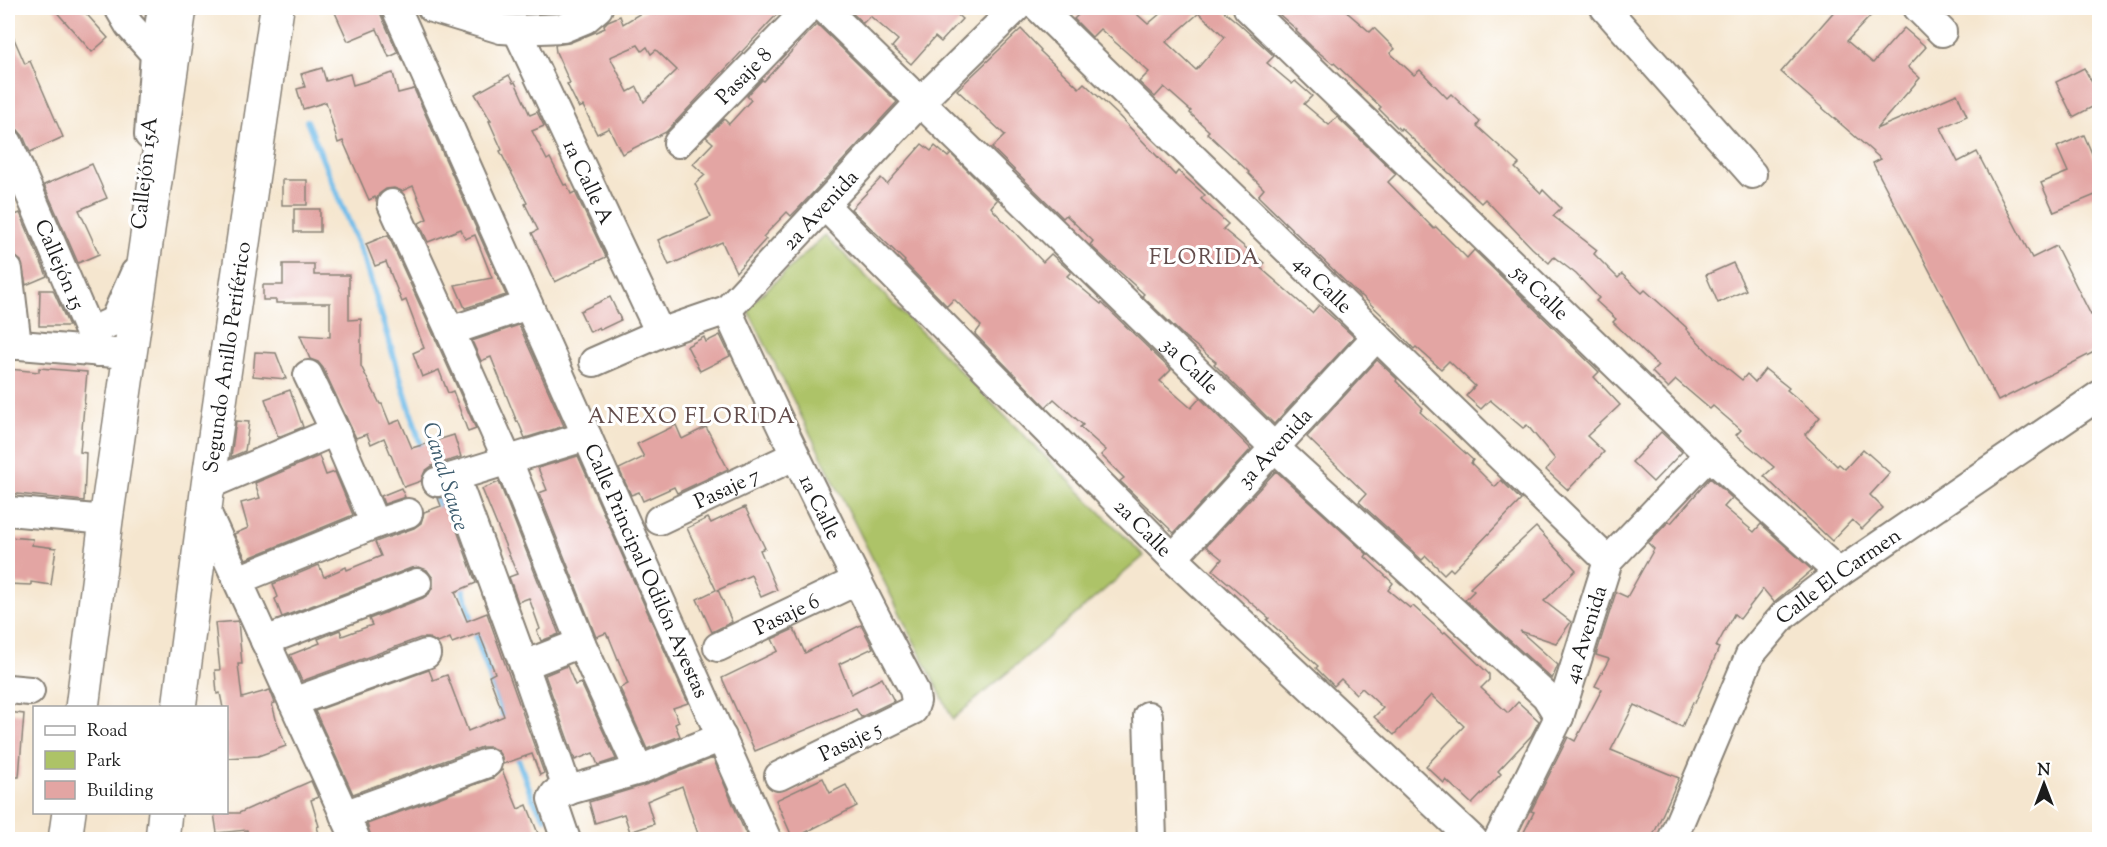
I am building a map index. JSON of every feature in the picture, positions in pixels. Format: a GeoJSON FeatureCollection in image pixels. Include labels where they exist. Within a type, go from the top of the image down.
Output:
{"type":"FeatureCollection","features":[{"type":"Feature","properties":{"kind":"main road"},"geometry":{"type":"LineString","coordinates":[[82,706],[106,520],[132,354],[180,8]]}},
{"type":"Feature","properties":{"kind":"main road","name":"Segundo Anillo Periférico"},"geometry":{"type":"LineString","coordinates":[[179,706],[207,497],[278,8]]}},
{"type":"Feature","properties":{"kind":"main road"},"geometry":{"type":"LineString","coordinates":[[65,840],[69,814]]}},
{"type":"Feature","properties":{"kind":"main road"},"geometry":{"type":"LineString","coordinates":[[162,840],[165,814]]}},
{"type":"Feature","properties":{"kind":"street"},"geometry":{"type":"LineString","coordinates":[[119,8],[129,25],[155,54]]}},
{"type":"Feature","properties":{"kind":"street","name":"Callejón 15A"},"geometry":{"type":"LineString","coordinates":[[94,342],[114,321],[135,272],[139,215],[151,118],[155,54],[162,8]]}},
{"type":"Feature","properties":{"kind":"street","name":"Calle Principal Odilón Ayestas"},"geometry":{"type":"LineString","coordinates":[[396,8],[767,840]]}},
{"type":"Feature","properties":{"kind":"street"},"geometry":{"type":"LineString","coordinates":[[432,8],[501,29],[517,30],[563,28],[585,18],[598,8]]}},
{"type":"Feature","properties":{"kind":"street","name":"Pasaje 8"},"geometry":{"type":"LineString","coordinates":[[678,143],[809,8]]}},
{"type":"Feature","properties":{"kind":"street","name":"3a Calle"},"geometry":{"type":"LineString","coordinates":[[824,8],[1274,447],[1546,696],[1559,717]]}},
{"type":"Feature","properties":{"kind":"street","name":"2a Avenida"},"geometry":{"type":"LineString","coordinates":[[594,362],[660,333],[727,310],[920,102],[1016,8]]}},
{"type":"Feature","properties":{"kind":"street","name":"4a Calle"},"geometry":{"type":"LineString","coordinates":[[1039,8],[1608,561]]}},
{"type":"Feature","properties":{"kind":"street","name":"5a Calle"},"geometry":{"type":"LineString","coordinates":[[1248,8],[1709,455],[1839,573]]}},
{"type":"Feature","properties":{"kind":"street"},"geometry":{"type":"LineString","coordinates":[[1605,8],[1752,174]]}},
{"type":"Feature","properties":{"kind":"street"},"geometry":{"type":"LineString","coordinates":[[1918,8],[1942,32]]}},
{"type":"Feature","properties":{"kind":"street","name":"1a Calle A"},"geometry":{"type":"LineString","coordinates":[[517,30],[660,333]]}},
{"type":"Feature","properties":{"kind":"street","name":"Callejón 15"},"geometry":{"type":"LineString","coordinates":[[8,143],[15,177],[94,342]]}},
{"type":"Feature","properties":{"kind":"street"},"geometry":{"type":"LineString","coordinates":[[392,204],[507,461],[581,643],[639,770]]}},
{"type":"Feature","properties":{"kind":"street","name":"2a Calle"},"geometry":{"type":"LineString","coordinates":[[824,205],[1173,558],[1473,840]]}},
{"type":"Feature","properties":{"kind":"street"},"geometry":{"type":"LineString","coordinates":[[8,270],[12,344],[94,342],[132,354]]}},
{"type":"Feature","properties":{"kind":"street"},"geometry":{"type":"LineString","coordinates":[[450,331],[528,305]]}},
{"type":"Feature","properties":{"kind":"street","name":"1a Calle"},"geometry":{"type":"LineString","coordinates":[[727,310],[794,456],[856,581],[914,690],[916,701]]}},
{"type":"Feature","properties":{"kind":"street","name":"3a Avenida"},"geometry":{"type":"LineString","coordinates":[[1173,558],[1377,336]]}},
{"type":"Feature","properties":{"kind":"street"},"geometry":{"type":"LineString","coordinates":[[308,375],[375,524]]}},
{"type":"Feature","properties":{"kind":"street","name":"Calle El Carmen"},"geometry":{"type":"LineString","coordinates":[[1672,840],[1750,655],[1784,615],[1839,573],[2100,395]]}},
{"type":"Feature","properties":{"kind":"street"},"geometry":{"type":"LineString","coordinates":[[335,431],[207,497],[238,580],[350,827],[487,763]]}},
{"type":"Feature","properties":{"kind":"street"},"geometry":{"type":"LineString","coordinates":[[568,791],[524,665],[445,480],[587,436]]}},
{"type":"Feature","properties":{"kind":"street","name":"4a Avenida"},"geometry":{"type":"LineString","coordinates":[[1498,840],[1559,717],[1608,561],[1709,455]]}},
{"type":"Feature","properties":{"kind":"street","name":"Pasaje 7"},"geometry":{"type":"LineString","coordinates":[[659,520],[794,456]]}},
{"type":"Feature","properties":{"kind":"street"},"geometry":{"type":"LineString","coordinates":[[8,511],[106,520]]}},
{"type":"Feature","properties":{"kind":"street"},"geometry":{"type":"LineString","coordinates":[[238,580],[375,524],[408,513]]}},
{"type":"Feature","properties":{"kind":"street","name":"Pasaje 6"},"geometry":{"type":"LineString","coordinates":[[718,647],[856,581]]}},
{"type":"Feature","properties":{"kind":"street"},"geometry":{"type":"LineString","coordinates":[[265,641],[417,583]]}},
{"type":"Feature","properties":{"kind":"street"},"geometry":{"type":"LineString","coordinates":[[524,665],[581,643]]}},
{"type":"Feature","properties":{"kind":"street"},"geometry":{"type":"LineString","coordinates":[[293,702],[426,654]]}},
{"type":"Feature","properties":{"kind":"street","name":"Pasaje 5"},"geometry":{"type":"LineString","coordinates":[[779,776],[913,710],[916,701]]}},
{"type":"Feature","properties":{"kind":"street"},"geometry":{"type":"LineString","coordinates":[[1148,716],[1152,840]]}},
{"type":"Feature","properties":{"kind":"street"},"geometry":{"type":"LineString","coordinates":[[566,840],[552,799],[555,794],[639,770],[722,737]]}},
{"type":"Feature","properties":{"kind":"green space"},"geometry":{"type":"Polygon","coordinates":[[[825,235],[1144,556],[953,719],[747,308],[825,235]]]}},
{"type":"Feature","properties":{"kind":"building"},"geometry":{"type":"Polygon","coordinates":[[[53,8],[81,8],[108,38],[92,52],[53,8]]]}},
{"type":"Feature","properties":{"kind":"building"},"geometry":{"type":"Polygon","coordinates":[[[333,8],[380,8],[398,53],[389,57],[377,29],[348,41],[333,8]]]}},
{"type":"Feature","properties":{"kind":"building"},"geometry":{"type":"Polygon","coordinates":[[[649,8],[783,8],[666,132],[622,154],[609,128],[597,134],[583,106],[579,108],[567,84],[570,83],[555,45],[569,43],[605,28],[604,25],[608,21],[620,16],[623,24],[649,8]],[[638,45],[610,57],[628,92],[637,87],[644,102],[677,70],[656,50],[651,54],[647,47],[642,51],[638,45]]]}},
{"type":"Feature","properties":{"kind":"building"},"geometry":{"type":"Polygon","coordinates":[[[847,8],[950,8],[962,19],[941,42],[935,37],[911,64],[892,47],[898,40],[870,16],[863,23],[847,8]]]}},
{"type":"Feature","properties":{"kind":"building"},"geometry":{"type":"Polygon","coordinates":[[[1085,8],[1130,8],[1148,24],[1167,8],[1220,8],[1274,56],[1267,63],[1292,84],[1295,81],[1312,96],[1304,104],[1329,125],[1337,117],[1396,174],[1388,182],[1434,229],[1436,227],[1467,258],[1474,250],[1599,372],[1594,377],[1620,405],[1587,436],[1604,452],[1568,490],[1546,470],[1555,459],[1527,425],[1523,428],[1490,400],[1481,409],[1466,396],[1475,386],[1449,361],[1441,369],[1416,347],[1414,349],[1383,316],[1258,196],[1264,189],[1207,133],[1209,131],[1190,113],[1191,111],[1164,87],[1155,97],[1139,82],[1149,72],[1100,29],[1092,37],[1074,19],[1085,8]],[[1199,13],[1166,42],[1196,70],[1225,37],[1199,13]]]}},
{"type":"Feature","properties":{"kind":"building"},"geometry":{"type":"Polygon","coordinates":[[[1272,8],[1342,8],[1370,32],[1374,28],[1395,49],[1390,53],[1414,75],[1420,70],[1447,98],[1451,94],[1480,122],[1477,126],[1519,164],[1515,168],[1541,193],[1543,190],[1561,208],[1553,216],[1597,250],[1594,254],[1618,278],[1622,274],[1642,293],[1645,290],[1687,328],[1709,353],[1742,380],[1747,374],[1755,382],[1765,369],[1789,388],[1787,390],[1820,417],[1805,435],[1837,466],[1839,464],[1845,469],[1863,449],[1890,473],[1870,495],[1883,508],[1862,529],[1852,520],[1832,541],[1764,476],[1774,467],[1736,435],[1741,430],[1713,406],[1710,409],[1676,380],[1668,388],[1652,372],[1658,366],[1613,322],[1616,319],[1596,301],[1599,298],[1576,274],[1554,257],[1549,263],[1485,199],[1481,203],[1401,128],[1400,130],[1379,109],[1381,107],[1334,63],[1311,46],[1272,8]]]}},
{"type":"Feature","properties":{"kind":"building"},"geometry":{"type":"Polygon","coordinates":[[[1837,8],[1878,8],[1847,41],[1873,63],[1904,28],[1926,47],[1908,67],[1920,78],[1876,129],[1957,94],[1967,116],[1941,128],[1958,162],[1977,152],[2032,258],[2056,246],[2091,315],[2100,311],[2100,349],[1998,401],[1873,163],[1881,159],[1781,72],[1837,8]]]}},
{"type":"Feature","properties":{"kind":"building"},"geometry":{"type":"Polygon","coordinates":[[[817,24],[897,102],[797,210],[791,216],[787,212],[763,237],[766,239],[736,272],[722,242],[669,265],[658,240],[711,217],[695,184],[705,175],[693,164],[713,143],[706,137],[724,119],[729,124],[751,100],[747,96],[817,24]]]}},
{"type":"Feature","properties":{"kind":"building"},"geometry":{"type":"Polygon","coordinates":[[[8,25],[25,64],[30,61],[63,137],[30,152],[23,136],[13,128],[8,115],[8,25]]]}},
{"type":"Feature","properties":{"kind":"building"},"geometry":{"type":"Polygon","coordinates":[[[1021,29],[1040,51],[1079,88],[1084,83],[1117,114],[1175,175],[1178,171],[1205,195],[1201,199],[1228,224],[1223,229],[1264,263],[1261,268],[1312,313],[1319,305],[1354,337],[1274,424],[1214,364],[1216,362],[1185,337],[1142,296],[1144,294],[1090,245],[1093,241],[1066,215],[1063,218],[992,148],[1005,135],[957,90],[1021,29]]]}},
{"type":"Feature","properties":{"kind":"building"},"geometry":{"type":"Polygon","coordinates":[[[322,68],[326,81],[350,74],[353,85],[393,73],[398,93],[414,89],[506,295],[465,308],[455,285],[492,278],[475,235],[465,239],[461,229],[428,242],[419,223],[427,219],[413,186],[402,191],[394,188],[386,189],[379,194],[376,200],[375,197],[369,200],[343,141],[338,143],[326,102],[303,109],[297,89],[305,87],[301,74],[322,68]]]}},
{"type":"Feature","properties":{"kind":"building"},"geometry":{"type":"Polygon","coordinates":[[[2084,68],[2100,97],[2100,103],[2073,117],[2056,82],[2084,68]]]}},
{"type":"Feature","properties":{"kind":"building"},"geometry":{"type":"Polygon","coordinates":[[[509,75],[513,83],[515,82],[530,115],[537,112],[544,126],[532,131],[547,160],[550,158],[564,185],[567,184],[571,194],[575,192],[606,257],[555,282],[532,233],[538,230],[525,204],[527,203],[500,151],[502,150],[489,121],[491,121],[475,94],[509,75]]]}},
{"type":"Feature","properties":{"kind":"building"},"geometry":{"type":"Polygon","coordinates":[[[2084,135],[2100,172],[2100,193],[2054,212],[2041,183],[2068,172],[2057,147],[2084,135]]]}},
{"type":"Feature","properties":{"kind":"building"},"geometry":{"type":"Polygon","coordinates":[[[922,144],[931,151],[935,146],[948,157],[951,154],[997,200],[991,207],[1043,262],[1051,254],[1071,272],[1067,276],[1102,303],[1171,370],[1160,381],[1191,408],[1200,398],[1251,449],[1174,533],[1120,481],[1124,478],[1101,455],[1106,450],[1080,427],[1083,425],[1054,399],[1046,407],[975,334],[981,326],[954,299],[947,306],[905,261],[851,209],[881,178],[887,184],[922,144]]]}},
{"type":"Feature","properties":{"kind":"building"},"geometry":{"type":"Polygon","coordinates":[[[92,164],[107,198],[79,210],[99,254],[78,263],[44,185],[92,164]]]}},
{"type":"Feature","properties":{"kind":"building"},"geometry":{"type":"Polygon","coordinates":[[[282,180],[307,180],[307,205],[282,205],[282,180]]]}},
{"type":"Feature","properties":{"kind":"building"},"geometry":{"type":"Polygon","coordinates":[[[294,209],[320,209],[320,232],[294,232],[294,209]]]}},
{"type":"Feature","properties":{"kind":"building"},"geometry":{"type":"Polygon","coordinates":[[[20,213],[47,276],[26,285],[21,261],[13,255],[8,239],[8,218],[20,213]]]}},
{"type":"Feature","properties":{"kind":"building"},"geometry":{"type":"Polygon","coordinates":[[[388,235],[476,429],[468,432],[453,391],[448,393],[439,370],[422,377],[413,353],[424,348],[406,300],[402,302],[386,262],[375,266],[366,244],[388,235]]]}},
{"type":"Feature","properties":{"kind":"building"},"geometry":{"type":"Polygon","coordinates":[[[1733,263],[1746,290],[1718,303],[1706,275],[1733,263]]]}},
{"type":"Feature","properties":{"kind":"building"},"geometry":{"type":"Polygon","coordinates":[[[283,264],[314,264],[314,275],[349,275],[349,320],[361,319],[361,366],[390,424],[400,420],[412,448],[454,435],[461,457],[432,466],[425,471],[421,481],[404,487],[384,438],[371,444],[367,434],[356,438],[323,368],[318,362],[310,359],[300,335],[330,337],[330,303],[276,303],[276,300],[263,300],[263,285],[283,285],[283,264]]]}},
{"type":"Feature","properties":{"kind":"building"},"geometry":{"type":"Polygon","coordinates":[[[40,290],[53,290],[69,326],[39,326],[40,290]]]}},
{"type":"Feature","properties":{"kind":"building"},"geometry":{"type":"Polygon","coordinates":[[[610,297],[621,320],[590,332],[580,311],[610,297]]]}},
{"type":"Feature","properties":{"kind":"building"},"geometry":{"type":"Polygon","coordinates":[[[519,325],[564,426],[525,438],[491,357],[481,361],[472,341],[519,325]]]}},
{"type":"Feature","properties":{"kind":"building"},"geometry":{"type":"Polygon","coordinates":[[[720,335],[730,356],[700,371],[687,346],[704,337],[706,342],[720,335]]]}},
{"type":"Feature","properties":{"kind":"building"},"geometry":{"type":"Polygon","coordinates":[[[255,352],[276,353],[286,379],[253,376],[255,352]]]}},
{"type":"Feature","properties":{"kind":"building"},"geometry":{"type":"Polygon","coordinates":[[[1377,360],[1423,408],[1420,412],[1473,460],[1471,463],[1495,487],[1501,480],[1521,500],[1453,571],[1450,568],[1444,574],[1426,556],[1422,560],[1359,502],[1366,494],[1307,437],[1377,360]]]}},
{"type":"Feature","properties":{"kind":"building"},"geometry":{"type":"Polygon","coordinates":[[[39,368],[87,372],[80,452],[86,453],[84,501],[8,493],[9,369],[39,372],[39,368]]]}},
{"type":"Feature","properties":{"kind":"building"},"geometry":{"type":"Polygon","coordinates":[[[290,390],[303,427],[278,437],[265,399],[290,390]]]}},
{"type":"Feature","properties":{"kind":"building"},"geometry":{"type":"Polygon","coordinates":[[[236,421],[249,422],[245,451],[231,457],[236,421]]]}},
{"type":"Feature","properties":{"kind":"building"},"geometry":{"type":"Polygon","coordinates":[[[676,425],[682,439],[706,427],[728,469],[677,493],[674,487],[643,501],[639,492],[631,495],[619,469],[644,457],[637,444],[676,425]]]}},
{"type":"Feature","properties":{"kind":"building"},"geometry":{"type":"Polygon","coordinates":[[[1661,432],[1682,452],[1653,482],[1632,462],[1661,432]]]}},
{"type":"Feature","properties":{"kind":"building"},"geometry":{"type":"Polygon","coordinates":[[[319,456],[326,475],[335,472],[353,515],[246,559],[234,534],[248,528],[241,503],[260,498],[255,483],[319,456]]]}},
{"type":"Feature","properties":{"kind":"building"},"geometry":{"type":"Polygon","coordinates":[[[578,456],[688,703],[673,708],[679,722],[675,724],[680,736],[647,749],[620,688],[628,684],[609,637],[606,633],[596,637],[539,493],[547,490],[538,468],[578,456]]]}},
{"type":"Feature","properties":{"kind":"building"},"geometry":{"type":"Polygon","coordinates":[[[1276,471],[1367,554],[1365,557],[1393,583],[1388,590],[1410,608],[1413,606],[1443,633],[1445,632],[1489,674],[1489,680],[1481,688],[1508,713],[1518,702],[1539,721],[1531,736],[1498,771],[1501,774],[1472,804],[1446,780],[1444,783],[1426,766],[1464,726],[1431,695],[1394,735],[1374,717],[1383,708],[1362,688],[1356,694],[1341,679],[1334,686],[1316,668],[1318,666],[1267,620],[1269,618],[1213,570],[1222,559],[1206,546],[1276,471]]]}},
{"type":"Feature","properties":{"kind":"building"},"geometry":{"type":"Polygon","coordinates":[[[1710,478],[1732,498],[1724,507],[1754,532],[1761,524],[1812,570],[1774,602],[1763,589],[1740,619],[1734,614],[1716,647],[1719,648],[1682,727],[1634,705],[1611,750],[1679,778],[1651,840],[1520,840],[1534,812],[1531,811],[1568,737],[1575,741],[1602,689],[1595,686],[1609,659],[1596,655],[1616,592],[1627,597],[1654,549],[1648,543],[1669,521],[1671,523],[1710,478]]]}},
{"type":"Feature","properties":{"kind":"building"},"geometry":{"type":"Polygon","coordinates":[[[499,482],[559,634],[541,641],[537,631],[540,629],[529,598],[518,602],[509,577],[517,574],[482,489],[499,482]]]}},
{"type":"Feature","properties":{"kind":"building"},"geometry":{"type":"Polygon","coordinates":[[[401,488],[405,497],[384,504],[381,496],[401,488]]]}},
{"type":"Feature","properties":{"kind":"building"},"geometry":{"type":"Polygon","coordinates":[[[445,497],[476,583],[455,592],[467,621],[487,613],[544,773],[540,775],[532,754],[503,764],[502,757],[497,750],[482,747],[353,794],[315,711],[429,670],[433,680],[447,675],[468,731],[504,716],[489,676],[495,673],[479,633],[452,643],[450,638],[438,643],[429,638],[420,638],[302,681],[290,655],[320,643],[318,639],[340,630],[342,636],[372,625],[369,619],[423,598],[429,594],[433,586],[433,578],[427,570],[419,567],[411,568],[282,617],[275,599],[278,597],[273,584],[319,565],[324,577],[381,556],[375,542],[414,528],[421,523],[424,512],[441,506],[438,498],[445,497]]]}},
{"type":"Feature","properties":{"kind":"building"},"geometry":{"type":"Polygon","coordinates":[[[745,507],[765,548],[760,550],[777,590],[761,597],[751,575],[718,590],[732,622],[712,632],[697,599],[716,590],[687,528],[708,518],[711,523],[745,507]]]}},
{"type":"Feature","properties":{"kind":"building"},"geometry":{"type":"Polygon","coordinates":[[[1536,527],[1576,570],[1544,601],[1571,622],[1556,643],[1520,631],[1558,665],[1552,679],[1465,600],[1474,591],[1470,588],[1536,527]]]}},
{"type":"Feature","properties":{"kind":"building"},"geometry":{"type":"Polygon","coordinates":[[[8,537],[33,539],[32,545],[56,548],[51,585],[31,582],[31,585],[8,584],[8,537]]]}},
{"type":"Feature","properties":{"kind":"building"},"geometry":{"type":"Polygon","coordinates":[[[238,621],[242,664],[238,664],[242,698],[270,690],[275,703],[272,704],[276,719],[286,746],[258,756],[228,758],[228,706],[223,706],[220,693],[217,694],[215,670],[220,670],[215,623],[238,621]]]}},
{"type":"Feature","properties":{"kind":"building"},"geometry":{"type":"Polygon","coordinates":[[[861,625],[873,648],[839,664],[851,694],[882,678],[894,701],[861,717],[856,709],[755,751],[722,678],[778,651],[772,639],[794,629],[805,653],[861,625]]]}},
{"type":"Feature","properties":{"kind":"building"},"geometry":{"type":"Polygon","coordinates":[[[567,666],[575,685],[581,683],[616,759],[598,765],[593,753],[575,760],[545,675],[567,666]]]}},
{"type":"Feature","properties":{"kind":"building"},"geometry":{"type":"Polygon","coordinates":[[[8,712],[24,714],[19,777],[8,777],[8,712]]]}},
{"type":"Feature","properties":{"kind":"building"},"geometry":{"type":"Polygon","coordinates":[[[713,758],[748,839],[700,840],[682,786],[647,801],[654,824],[630,832],[624,814],[595,823],[589,802],[645,785],[713,758]]]}},
{"type":"Feature","properties":{"kind":"building"},"geometry":{"type":"Polygon","coordinates":[[[502,770],[518,809],[527,805],[539,836],[530,840],[372,840],[367,824],[493,778],[502,770]]]}},
{"type":"Feature","properties":{"kind":"building"},"geometry":{"type":"Polygon","coordinates":[[[823,778],[830,793],[846,785],[857,806],[793,839],[776,800],[823,778]]]}},
{"type":"Feature","properties":{"kind":"building"},"geometry":{"type":"Polygon","coordinates":[[[311,781],[318,797],[311,800],[321,840],[250,840],[247,830],[217,833],[214,814],[239,813],[311,781]]]}},
{"type":"Feature","properties":{"kind":"waterway","name":"Canal Sauce"},"geometry":{"type":"LineString","coordinates":[[307,121],[364,259],[423,452]]}},
{"type":"Feature","properties":{"kind":"waterway","name":"Canal Sauce"},"geometry":{"type":"LineString","coordinates":[[434,490],[441,512]]}},
{"type":"Feature","properties":{"kind":"waterway","name":"Canal Sauce"},"geometry":{"type":"LineString","coordinates":[[461,583],[505,721]]}},
{"type":"Feature","properties":{"kind":"waterway","name":"Canal Sauce"},"geometry":{"type":"LineString","coordinates":[[515,751],[533,799],[545,818]]}},
{"type":"Feature","properties":{"kind":"district","name":"FLORIDA"},"geometry":{"type":"Point","coordinates":[1205,256]}},
{"type":"Feature","properties":{"kind":"district","name":"ANEXO FLORIDA"},"geometry":{"type":"Point","coordinates":[692,415]}}]}
